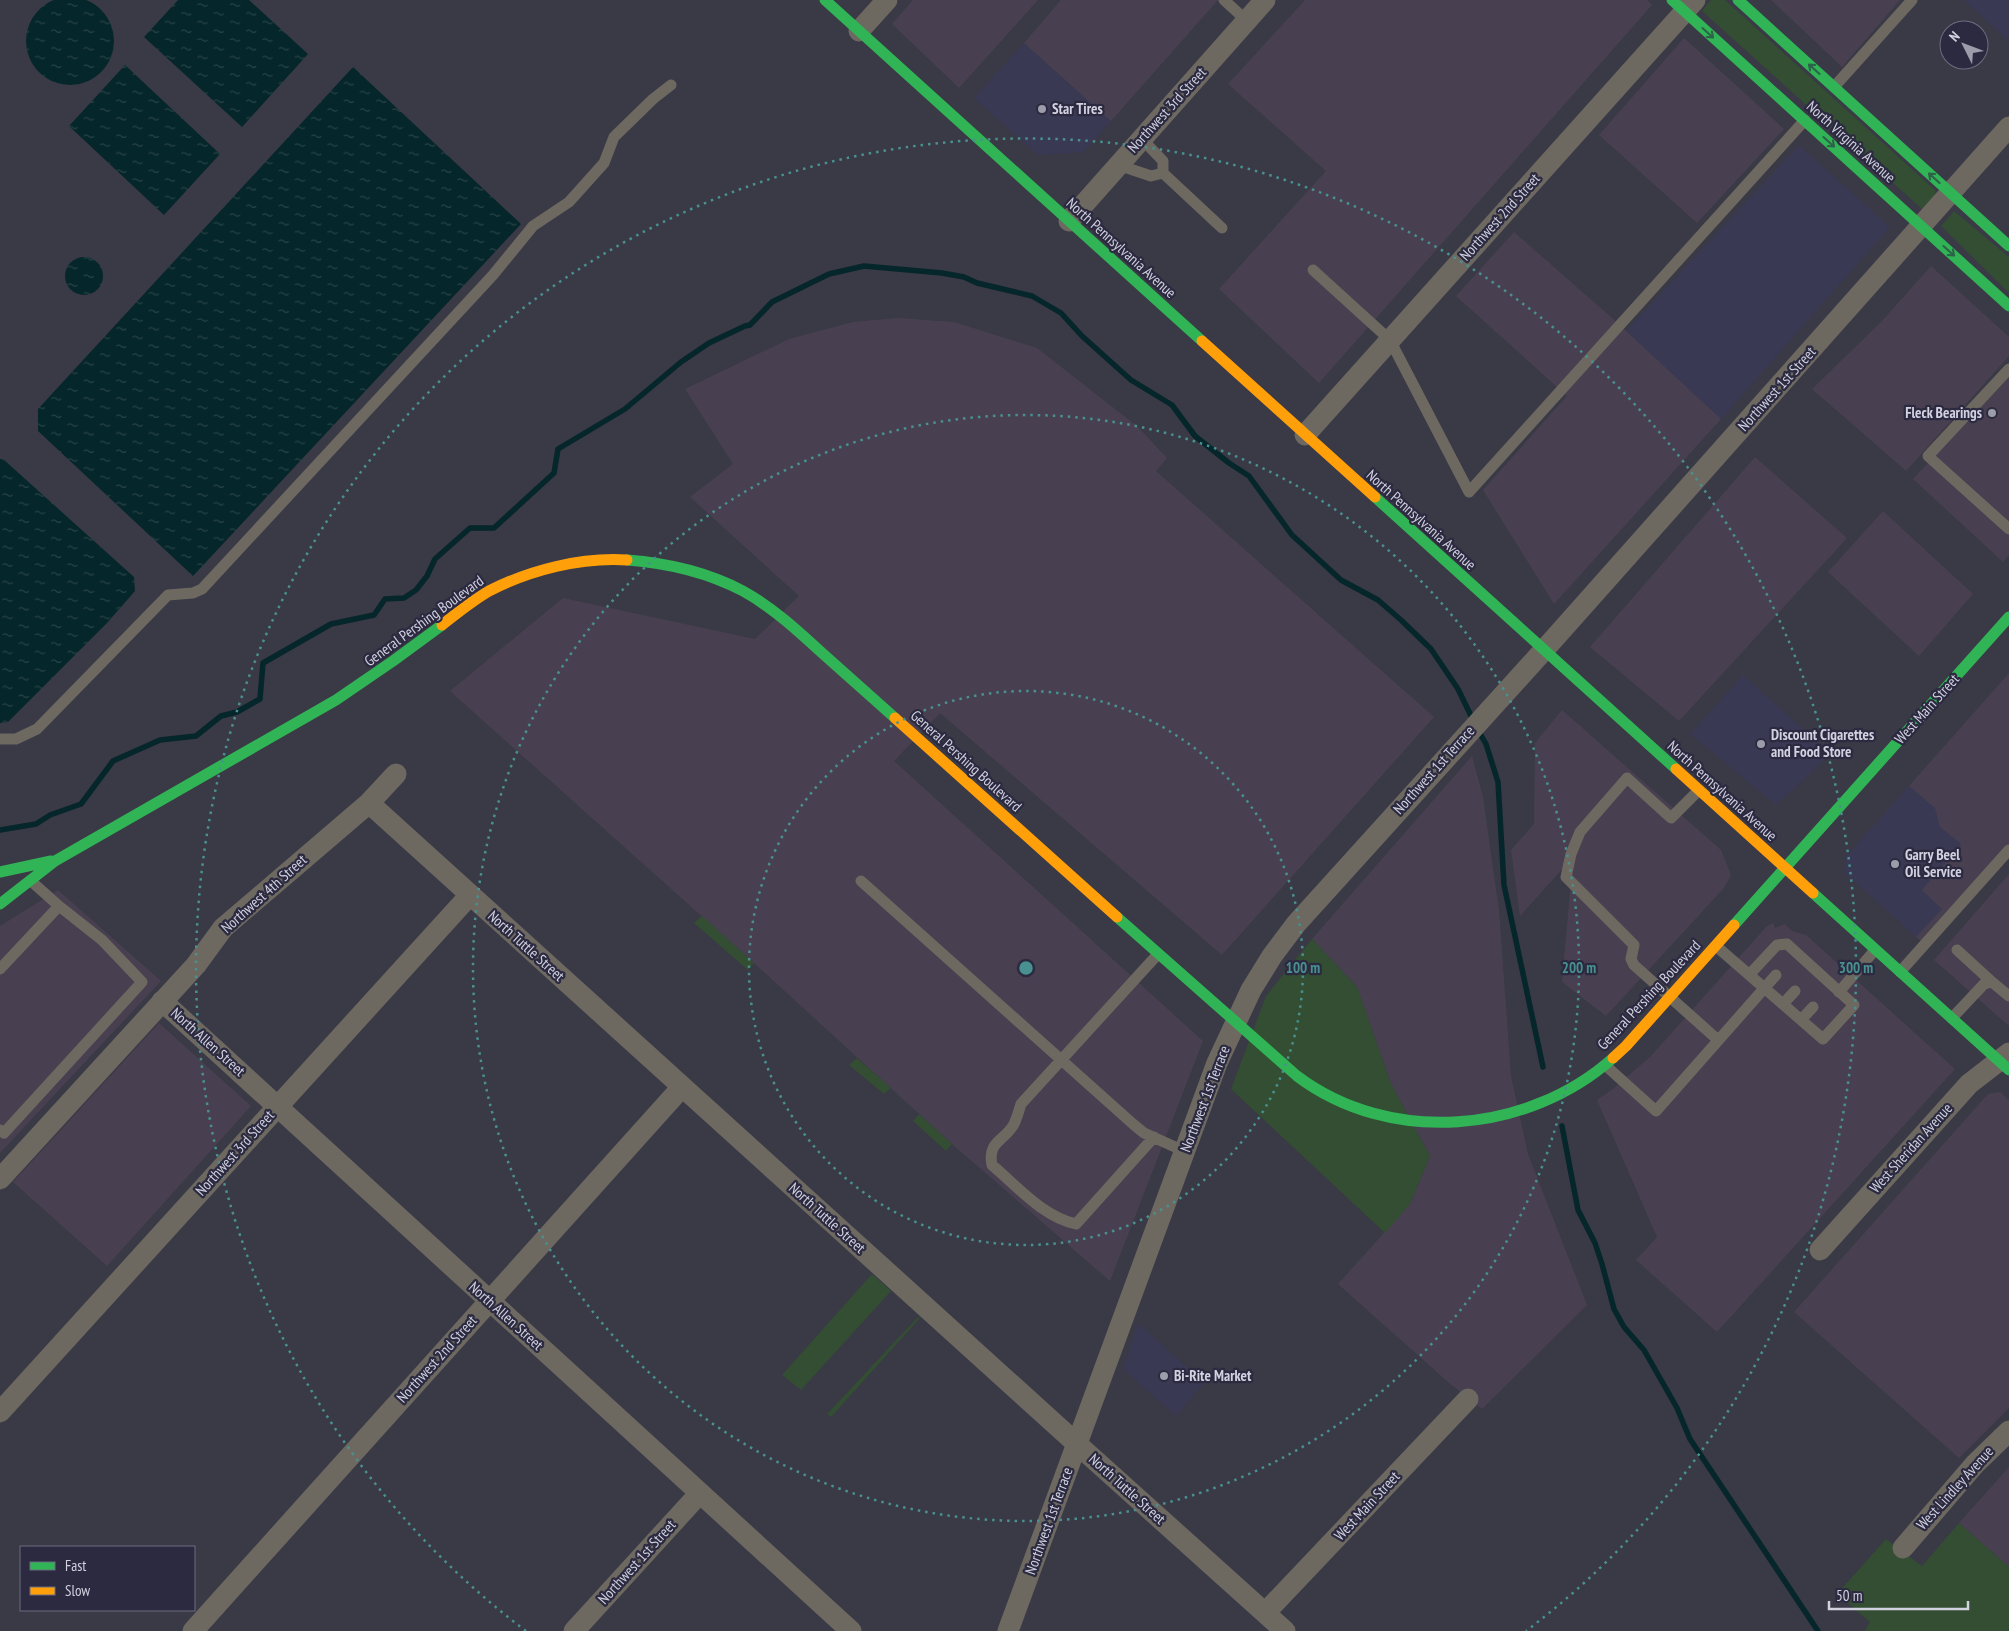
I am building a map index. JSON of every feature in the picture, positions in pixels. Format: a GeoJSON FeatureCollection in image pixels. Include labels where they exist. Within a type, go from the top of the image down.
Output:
{"type":"FeatureCollection","features":[{"type":"Feature","properties":{"kind":"main road","name":"North Pennsylvania Avenue"},"geometry":{"type":"LineString","coordinates":[[825,0],[1875,950],[1952,1018],[2005,1061]]}},
{"type":"Feature","properties":{"kind":"main road","name":"North Virginia Avenue"},"geometry":{"type":"LineString","coordinates":[[1738,0],[2009,246]]}},
{"type":"Feature","properties":{"kind":"main road","name":"North Virginia Avenue"},"geometry":{"type":"LineString","coordinates":[[1684,4],[1805,120],[2009,306]]}},
{"type":"Feature","properties":{"kind":"main road","name":"General Pershing Boulevard"},"geometry":{"type":"LineString","coordinates":[[0,904],[55,861],[336,700],[381,671],[468,605],[497,587],[550,567],[582,561],[616,559],[650,561],[686,568],[743,591],[770,608],[818,648],[1278,1061],[1308,1084],[1342,1102],[1374,1115],[1407,1122],[1475,1121],[1504,1116],[1532,1107],[1559,1095],[1583,1081],[1626,1046],[1785,867]]}},
{"type":"Feature","properties":{"kind":"main road","name":"West Main Street"},"geometry":{"type":"LineString","coordinates":[[1785,867],[2009,617]]}},
{"type":"Feature","properties":{"kind":"main road","name":"General Pershing Boulevard"},"geometry":{"type":"LineString","coordinates":[[0,872],[55,861]]}},
{"type":"Feature","properties":{"kind":"street"},"geometry":{"type":"LineString","coordinates":[[859,31],[888,0]]}},
{"type":"Feature","properties":{"kind":"street","name":"Northwest 3rd Street"},"geometry":{"type":"LineString","coordinates":[[1069,220],[1265,0]]}},
{"type":"Feature","properties":{"kind":"street","name":"Northwest 2nd Street"},"geometry":{"type":"LineString","coordinates":[[1305,435],[1684,4]]}},
{"type":"Feature","properties":{"kind":"street","name":"Northwest 1st Street"},"geometry":{"type":"LineString","coordinates":[[1544,650],[2009,127]]}},
{"type":"Feature","properties":{"kind":"street","name":"Northwest 1st Terrace"},"geometry":{"type":"LineString","coordinates":[[1008,1631],[1217,1063],[1251,990],[1272,956],[1296,924],[1544,650]]}},
{"type":"Feature","properties":{"kind":"street","name":"Northwest 4th Street"},"geometry":{"type":"LineString","coordinates":[[0,1179],[196,965],[223,928],[369,803],[396,774]]}},
{"type":"Feature","properties":{"kind":"street","name":"North Tuttle Street"},"geometry":{"type":"LineString","coordinates":[[369,803],[1285,1631]]}},
{"type":"Feature","properties":{"kind":"street","name":"Northwest 3rd Street"},"geometry":{"type":"LineString","coordinates":[[0,1412],[470,895]]}},
{"type":"Feature","properties":{"kind":"street","name":"North Allen Street"},"geometry":{"type":"LineString","coordinates":[[162,1001],[851,1631]]}},
{"type":"Feature","properties":{"kind":"street","name":"West Sheridan Avenue"},"geometry":{"type":"LineString","coordinates":[[1820,1250],[1969,1084],[2005,1061]]}},
{"type":"Feature","properties":{"kind":"street","name":"Northwest 2nd Street"},"geometry":{"type":"LineString","coordinates":[[193,1631],[682,1087]]}},
{"type":"Feature","properties":{"kind":"street","name":"West Main Street"},"geometry":{"type":"LineString","coordinates":[[1265,1613],[1468,1399]]}},
{"type":"Feature","properties":{"kind":"street","name":"West Lindley Avenue"},"geometry":{"type":"LineString","coordinates":[[1903,1548],[1974,1464],[2009,1430]]}},
{"type":"Feature","properties":{"kind":"street","name":"Northwest 1st Street"},"geometry":{"type":"LineString","coordinates":[[574,1631],[700,1493]]}},
{"type":"Feature","properties":{"kind":"lane"},"geometry":{"type":"LineString","coordinates":[[1224,0],[1247,21]]}},
{"type":"Feature","properties":{"kind":"lane"},"geometry":{"type":"LineString","coordinates":[[1834,87],[1912,0]]}},
{"type":"Feature","properties":{"kind":"lane"},"geometry":{"type":"LineString","coordinates":[[0,739],[16,739],[37,728],[168,595],[193,593],[202,589],[493,274],[533,226],[569,202],[604,163],[614,137],[653,98],[671,85]]}},
{"type":"Feature","properties":{"kind":"lane"},"geometry":{"type":"LineString","coordinates":[[1313,270],[1390,340],[1469,492],[1805,120]]}},
{"type":"Feature","properties":{"kind":"lane"},"geometry":{"type":"LineString","coordinates":[[1142,139],[1164,161],[1163,173]]}},
{"type":"Feature","properties":{"kind":"lane"},"geometry":{"type":"LineString","coordinates":[[1118,165],[1151,176],[1163,173]]}},
{"type":"Feature","properties":{"kind":"lane"},"geometry":{"type":"LineString","coordinates":[[1163,173],[1222,228]]}},
{"type":"Feature","properties":{"kind":"lane"},"geometry":{"type":"LineString","coordinates":[[2009,369],[1928,456],[2009,529]]}},
{"type":"Feature","properties":{"kind":"lane"},"geometry":{"type":"LineString","coordinates":[[1699,790],[1672,818],[1627,778],[1580,832],[1571,854],[1566,877],[1634,945],[1631,959],[1634,965],[1718,1040]]}},
{"type":"Feature","properties":{"kind":"lane"},"geometry":{"type":"LineString","coordinates":[[1900,972],[2009,850]]}},
{"type":"Feature","properties":{"kind":"lane"},"geometry":{"type":"LineString","coordinates":[[0,1130],[4,1134],[142,982],[102,940],[30,881]]}},
{"type":"Feature","properties":{"kind":"lane"},"geometry":{"type":"LineString","coordinates":[[861,881],[1132,1124],[1184,1151]]}},
{"type":"Feature","properties":{"kind":"lane"},"geometry":{"type":"LineString","coordinates":[[0,969],[59,906]]}},
{"type":"Feature","properties":{"kind":"lane"},"geometry":{"type":"LineString","coordinates":[[1716,946],[1749,975],[1823,1039],[1854,1006],[1793,957],[1787,944],[1777,945],[1749,975]]}},
{"type":"Feature","properties":{"kind":"lane"},"geometry":{"type":"LineString","coordinates":[[1832,990],[1875,950]]}},
{"type":"Feature","properties":{"kind":"lane"},"geometry":{"type":"LineString","coordinates":[[1957,950],[2009,996]]}},
{"type":"Feature","properties":{"kind":"lane"},"geometry":{"type":"LineString","coordinates":[[1154,1137],[1076,1224],[1062,1220],[1045,1211],[992,1164],[990,1154],[993,1146],[1014,1124],[1021,1104],[1158,954]]}},
{"type":"Feature","properties":{"kind":"lane"},"geometry":{"type":"LineString","coordinates":[[1605,1065],[1656,1111],[1776,975]]}},
{"type":"Feature","properties":{"kind":"lane"},"geometry":{"type":"LineString","coordinates":[[1952,1018],[1981,986],[1992,982]]}},
{"type":"Feature","properties":{"kind":"lane"},"geometry":{"type":"LineString","coordinates":[[1783,1004],[1795,991]]}},
{"type":"Feature","properties":{"kind":"lane"},"geometry":{"type":"LineString","coordinates":[[1801,1020],[1813,1007]]}},
{"type":"Feature","properties":{"kind":"shaded area"},"geometry":{"type":"Polygon","coordinates":[[[913,0],[1038,0],[959,88],[892,24],[913,0]]]}},
{"type":"Feature","properties":{"kind":"shaded area"},"geometry":{"type":"Polygon","coordinates":[[[1061,0],[1218,0],[1111,121],[1024,43],[1061,0]]]}},
{"type":"Feature","properties":{"kind":"shaded area"},"geometry":{"type":"Polygon","coordinates":[[[1305,0],[1647,0],[1652,5],[1319,383],[1219,289],[1326,171],[1228,84],[1305,0]]]}},
{"type":"Feature","properties":{"kind":"shaded area"},"geometry":{"type":"Polygon","coordinates":[[[1771,0],[1900,0],[1842,67],[1771,0]]]}},
{"type":"Feature","properties":{"kind":"shaded area"},"geometry":{"type":"Polygon","coordinates":[[[1964,0],[2009,0],[2009,41],[1989,23],[1989,20],[1986,20],[1964,0]]]}},
{"type":"Feature","properties":{"kind":"shaded area"},"geometry":{"type":"Polygon","coordinates":[[[1684,38],[1784,129],[1697,223],[1599,135],[1684,38]]]}},
{"type":"Feature","properties":{"kind":"shaded area","name":"Star Tires"},"geometry":{"type":"Polygon","coordinates":[[[1024,43],[1111,121],[1084,152],[1038,155],[974,98],[1024,43]]]}},
{"type":"Feature","properties":{"kind":"shaded area"},"geometry":{"type":"Polygon","coordinates":[[[1799,145],[1890,227],[1721,419],[1626,331],[1799,145]]]}},
{"type":"Feature","properties":{"kind":"shaded area"},"geometry":{"type":"Polygon","coordinates":[[[1514,232],[1611,317],[1721,419],[1554,604],[1483,490],[1567,396],[1456,296],[1514,232]]]}},
{"type":"Feature","properties":{"kind":"shaded area"},"geometry":{"type":"Polygon","coordinates":[[[1931,266],[2009,337],[2009,356],[1906,471],[1812,389],[1881,322],[1931,266]]]}},
{"type":"Feature","properties":{"kind":"shaded area"},"geometry":{"type":"Polygon","coordinates":[[[897,318],[954,322],[1037,348],[1138,427],[1167,458],[1156,471],[1434,717],[1222,955],[940,713],[894,761],[1203,1041],[1110,1281],[952,1144],[754,963],[450,691],[563,598],[755,639],[799,596],[690,497],[733,464],[685,389],[789,339],[853,322],[897,318]]]}},
{"type":"Feature","properties":{"kind":"shaded area"},"geometry":{"type":"Polygon","coordinates":[[[2009,377],[2009,555],[2003,562],[1913,479],[2009,377]]]}},
{"type":"Feature","properties":{"kind":"shaded area"},"geometry":{"type":"Polygon","coordinates":[[[1755,457],[1847,538],[1679,721],[1590,647],[1755,457]]]}},
{"type":"Feature","properties":{"kind":"shaded area"},"geometry":{"type":"Polygon","coordinates":[[[1883,511],[1973,594],[1919,656],[1828,572],[1883,511]]]}},
{"type":"Feature","properties":{"kind":"shaded area"},"geometry":{"type":"Polygon","coordinates":[[[2009,673],[2009,844],[1922,942],[1916,937],[1942,909],[1922,890],[1961,844],[1940,827],[1935,808],[1909,786],[2009,673]]]}},
{"type":"Feature","properties":{"kind":"shaded area","name":"Discount Cigarettes and Food Store"},"geometry":{"type":"Polygon","coordinates":[[[1743,675],[1831,754],[1776,805],[1690,734],[1743,675]]]}},
{"type":"Feature","properties":{"kind":"shaded area"},"geometry":{"type":"Polygon","coordinates":[[[1562,710],[1721,850],[1731,875],[1724,888],[1606,1016],[1562,982],[1573,857],[1520,916],[1511,850],[1534,824],[1535,743],[1562,710]]]}},
{"type":"Feature","properties":{"kind":"shaded area"},"geometry":{"type":"Polygon","coordinates":[[[1472,756],[1483,797],[1499,911],[1511,1076],[1528,1154],[1587,1305],[1482,1409],[1448,1382],[1338,1284],[1410,1204],[1430,1156],[1391,1084],[1357,987],[1312,939],[1472,756]]]}},
{"type":"Feature","properties":{"kind":"shaded area","name":"Garry Beel Oil Service"},"geometry":{"type":"Polygon","coordinates":[[[1909,786],[1936,808],[1940,827],[1961,844],[1923,890],[1942,909],[1916,937],[1844,872],[1846,856],[1909,786]]]}},
{"type":"Feature","properties":{"kind":"shaded area"},"geometry":{"type":"Polygon","coordinates":[[[2009,874],[2009,1026],[1934,960],[2009,874]]]}},
{"type":"Feature","properties":{"kind":"shaded area"},"geometry":{"type":"Polygon","coordinates":[[[58,890],[161,981],[0,1153],[0,926],[58,890]]]}},
{"type":"Feature","properties":{"kind":"shaded area"},"geometry":{"type":"Polygon","coordinates":[[[1773,923],[1775,928],[1785,924],[1792,931],[1806,935],[1955,1069],[1717,1332],[1636,1260],[1657,1237],[1597,1100],[1613,1089],[1651,1056],[1767,926],[1773,923]]]}},
{"type":"Feature","properties":{"kind":"shaded area"},"geometry":{"type":"Polygon","coordinates":[[[159,1023],[251,1106],[107,1266],[13,1182],[159,1023]]]}},
{"type":"Feature","properties":{"kind":"shaded area"},"geometry":{"type":"Polygon","coordinates":[[[2000,1092],[2009,1100],[2009,1408],[1959,1458],[1794,1312],[1988,1094],[2000,1092]]]}},
{"type":"Feature","properties":{"kind":"shaded area","name":"Bi-Rite Market"},"geometry":{"type":"Polygon","coordinates":[[[1138,1323],[1204,1383],[1176,1416],[1123,1369],[1138,1323]]]}},
{"type":"Feature","properties":{"kind":"shaded area"},"geometry":{"type":"Polygon","coordinates":[[[2009,1467],[2009,1567],[1959,1523],[2009,1467]]]}},
{"type":"Feature","properties":{"kind":"green space"},"geometry":{"type":"Polygon","coordinates":[[[1711,0],[1725,0],[1935,190],[1935,195],[1922,209],[1702,11],[1711,0]]]}},
{"type":"Feature","properties":{"kind":"green space"},"geometry":{"type":"Polygon","coordinates":[[[1954,211],[2009,257],[2009,293],[1941,226],[1954,211]]]}},
{"type":"Feature","properties":{"kind":"green space"},"geometry":{"type":"Polygon","coordinates":[[[702,916],[754,963],[748,970],[694,923],[702,916]]]}},
{"type":"Feature","properties":{"kind":"green space"},"geometry":{"type":"Polygon","coordinates":[[[1312,939],[1357,987],[1391,1084],[1430,1156],[1410,1204],[1385,1233],[1231,1089],[1266,996],[1312,939]]]}},
{"type":"Feature","properties":{"kind":"green space"},"geometry":{"type":"Polygon","coordinates":[[[857,1058],[891,1088],[884,1094],[849,1065],[857,1058]]]}},
{"type":"Feature","properties":{"kind":"green space"},"geometry":{"type":"Polygon","coordinates":[[[919,1114],[952,1144],[946,1151],[913,1121],[919,1114]]]}},
{"type":"Feature","properties":{"kind":"green space"},"geometry":{"type":"Polygon","coordinates":[[[872,1274],[891,1291],[801,1390],[782,1375],[872,1274]]]}},
{"type":"Feature","properties":{"kind":"green space"},"geometry":{"type":"Polygon","coordinates":[[[918,1317],[920,1318],[831,1417],[827,1414],[918,1317]]]}},
{"type":"Feature","properties":{"kind":"green space"},"geometry":{"type":"Polygon","coordinates":[[[1959,1523],[2009,1567],[2009,1631],[1865,1631],[1870,1622],[1837,1594],[1886,1539],[1922,1566],[1959,1523]]]}},
{"type":"Feature","properties":{"kind":"water"},"geometry":{"type":"Polygon","coordinates":[[[58,-1],[82,-1],[94,5],[106,17],[113,32],[113,50],[106,65],[94,77],[79,84],[61,84],[46,77],[34,65],[27,50],[27,32],[34,17],[39,10],[58,-1]]]}},
{"type":"Feature","properties":{"kind":"water"},"geometry":{"type":"Polygon","coordinates":[[[178,0],[249,0],[308,54],[242,127],[144,37],[178,0]]]}},
{"type":"Feature","properties":{"kind":"water"},"geometry":{"type":"Polygon","coordinates":[[[125,65],[220,154],[164,215],[69,126],[125,65]]]}},
{"type":"Feature","properties":{"kind":"water"},"geometry":{"type":"Polygon","coordinates":[[[353,67],[521,224],[193,576],[38,431],[38,409],[353,67]]]}},
{"type":"Feature","properties":{"kind":"water"},"geometry":{"type":"Polygon","coordinates":[[[84,257],[97,263],[103,276],[97,289],[84,295],[71,289],[65,276],[71,263],[84,257]]]}},
{"type":"Feature","properties":{"kind":"water"},"geometry":{"type":"Polygon","coordinates":[[[0,459],[3,459],[134,577],[135,591],[107,623],[8,722],[0,723],[0,459]]]}},
{"type":"Feature","properties":{"kind":"waterway"},"geometry":{"type":"LineString","coordinates":[[0,830],[36,824],[50,815],[81,804],[113,761],[160,740],[196,736],[221,716],[237,712],[260,699],[263,663],[331,624],[374,615],[385,599],[404,598],[416,590],[427,576],[435,559],[470,528],[494,528],[554,473],[558,449],[625,409],[681,362],[709,343],[750,325],[772,302],[829,274],[864,266],[942,273],[964,277],[977,283],[1032,296],[1061,313],[1082,336],[1131,380],[1172,405],[1195,436],[1249,476],[1292,535],[1341,580],[1378,600],[1431,649],[1458,689],[1474,722]]}},
{"type":"Feature","properties":{"kind":"waterway"},"geometry":{"type":"LineString","coordinates":[[1478,730],[1486,744],[1498,782],[1504,885],[1543,1067]]}},
{"type":"Feature","properties":{"kind":"waterway"},"geometry":{"type":"LineString","coordinates":[[1562,1126],[1578,1210],[1595,1243],[1614,1309],[1624,1327],[1644,1350],[1677,1408],[1690,1439],[1818,1631]]}},
{"type":"Feature","properties":{"kind":"traffic: fast"},"geometry":{"type":"LineString","coordinates":[[825,0],[1202,341]]}},
{"type":"Feature","properties":{"kind":"traffic: fast"},"geometry":{"type":"LineString","coordinates":[[1672,0],[2009,306]]}},
{"type":"Feature","properties":{"kind":"traffic: fast"},"geometry":{"type":"LineString","coordinates":[[1738,0],[2009,246]]}},
{"type":"Feature","properties":{"kind":"traffic: fast"},"geometry":{"type":"LineString","coordinates":[[1375,497],[1676,769]]}},
{"type":"Feature","properties":{"kind":"traffic: fast"},"geometry":{"type":"LineString","coordinates":[[627,560],[657,563],[687,570],[729,584],[743,591],[784,619],[895,718]]}},
{"type":"Feature","properties":{"kind":"traffic: fast"},"geometry":{"type":"LineString","coordinates":[[1734,925],[2009,617]]}},
{"type":"Feature","properties":{"kind":"traffic: fast"},"geometry":{"type":"LineString","coordinates":[[0,904],[55,861],[336,700],[442,625]]}},
{"type":"Feature","properties":{"kind":"traffic: fast"},"geometry":{"type":"LineString","coordinates":[[0,872],[51,861]]}},
{"type":"Feature","properties":{"kind":"traffic: fast"},"geometry":{"type":"LineString","coordinates":[[1813,893],[2009,1070]]}},
{"type":"Feature","properties":{"kind":"traffic: fast"},"geometry":{"type":"LineString","coordinates":[[1117,917],[1297,1076],[1334,1098],[1374,1113],[1415,1121],[1458,1122],[1500,1116],[1541,1103],[1579,1083],[1613,1058]]}},
{"type":"Feature","properties":{"kind":"traffic: slow"},"geometry":{"type":"LineString","coordinates":[[1202,341],[1375,497]]}},
{"type":"Feature","properties":{"kind":"traffic: slow"},"geometry":{"type":"LineString","coordinates":[[442,625],[489,591],[521,577],[556,566],[574,563],[627,560]]}},
{"type":"Feature","properties":{"kind":"traffic: slow"},"geometry":{"type":"LineString","coordinates":[[895,718],[1117,917]]}},
{"type":"Feature","properties":{"kind":"traffic: slow"},"geometry":{"type":"LineString","coordinates":[[1676,769],[1813,893]]}},
{"type":"Feature","properties":{"kind":"traffic: slow"},"geometry":{"type":"LineString","coordinates":[[1613,1058],[1626,1046],[1734,925]]}},
{"type":"Feature","properties":{"kind":"place","name":"Star Tires"},"geometry":{"type":"Point","coordinates":[1042,109]}},
{"type":"Feature","properties":{"kind":"place","name":"Fleck Bearings"},"geometry":{"type":"Point","coordinates":[1992,413]}},
{"type":"Feature","properties":{"kind":"place","name":"Discount Cigarettes and Food Store"},"geometry":{"type":"Point","coordinates":[1761,744]}},
{"type":"Feature","properties":{"kind":"place","name":"Garry Beel Oil Service"},"geometry":{"type":"Point","coordinates":[1895,864]}},
{"type":"Feature","properties":{"kind":"place","name":"Bi-Rite Market"},"geometry":{"type":"Point","coordinates":[1164,1376]}}]}
